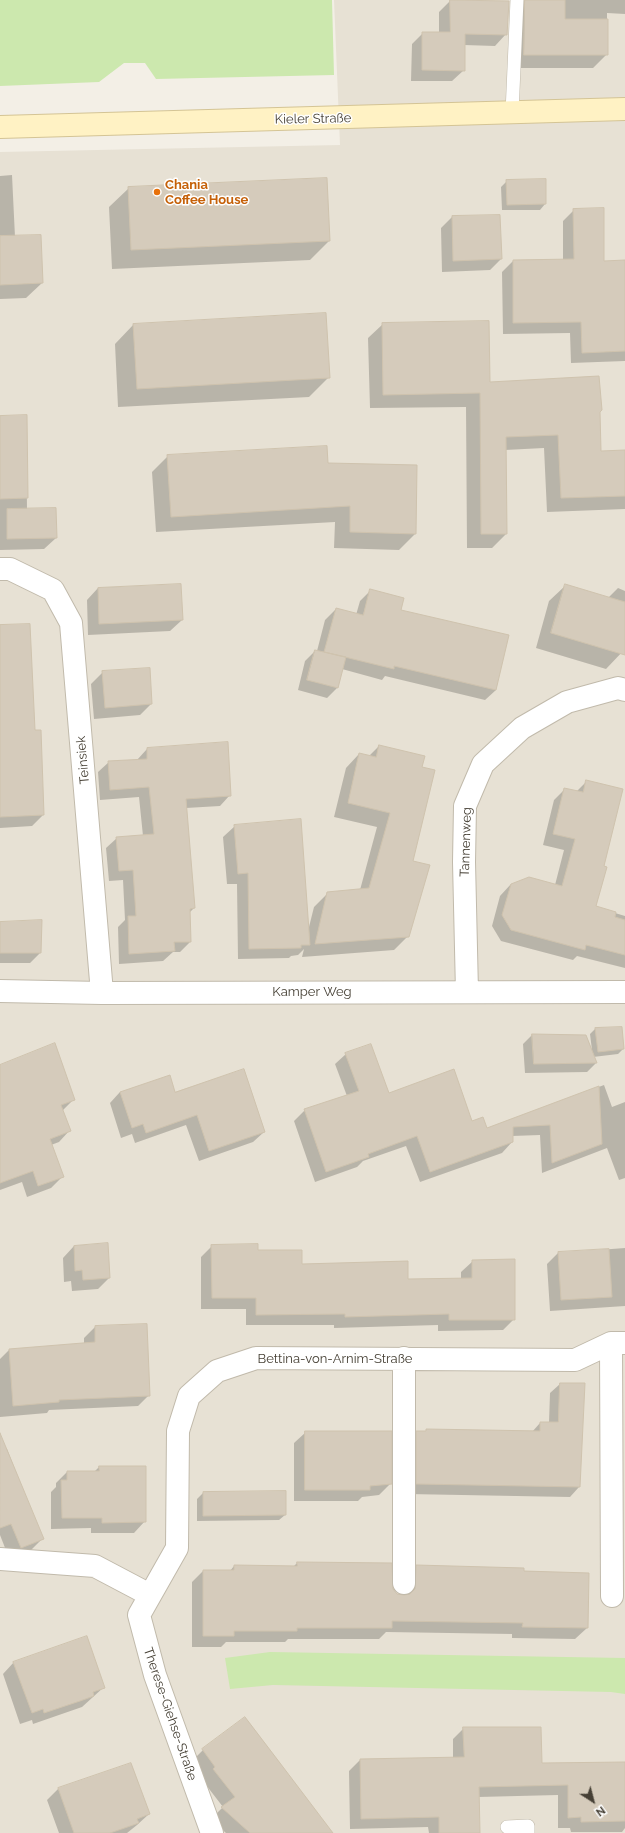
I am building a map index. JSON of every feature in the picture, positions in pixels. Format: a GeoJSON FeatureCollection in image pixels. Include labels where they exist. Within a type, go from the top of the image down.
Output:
{"type":"FeatureCollection","features":[{"type":"Feature","properties":{"kind":"main road","name":"Kieler Straße"},"geometry":{"type":"LineString","coordinates":[[0,126],[625,109]]}},
{"type":"Feature","properties":{"kind":"street","name":"Teinsiek"},"geometry":{"type":"LineString","coordinates":[[0,569],[10,569],[53,590],[71,623],[102,993]]}},
{"type":"Feature","properties":{"kind":"street","name":"Tannenweg"},"geometry":{"type":"LineString","coordinates":[[467,992],[464,862],[465,806],[483,764],[522,728],[567,702],[618,688],[625,690]]}},
{"type":"Feature","properties":{"kind":"street","name":"Kamper Weg"},"geometry":{"type":"LineString","coordinates":[[0,991],[102,993],[625,992]]}},
{"type":"Feature","properties":{"kind":"street","name":"Bettina-von-Arnim-Straße"},"geometry":{"type":"LineString","coordinates":[[150,1595],[177,1548],[178,1431],[190,1396],[217,1370],[256,1358],[575,1360],[618,1343]]}},
{"type":"Feature","properties":{"kind":"street"},"geometry":{"type":"LineString","coordinates":[[612,1596],[618,1343]]}},
{"type":"Feature","properties":{"kind":"street"},"geometry":{"type":"LineString","coordinates":[[404,1358],[404,1583]]}},
{"type":"Feature","properties":{"kind":"street"},"geometry":{"type":"LineString","coordinates":[[0,1559],[95,1566],[150,1595]]}},
{"type":"Feature","properties":{"kind":"street","name":"Therese-Giehse-Straße"},"geometry":{"type":"LineString","coordinates":[[150,1595],[139,1615],[153,1668],[175,1734],[212,1833]]}},
{"type":"Feature","properties":{"kind":"lane"},"geometry":{"type":"LineString","coordinates":[[512,113],[517,0]]}},
{"type":"Feature","properties":{"kind":"lane"},"geometry":{"type":"LineString","coordinates":[[507,1827],[528,1826],[528,1833]]}},
{"type":"Feature","properties":{"kind":"shaded area"},"geometry":{"type":"Polygon","coordinates":[[[334,0],[625,0],[625,1833],[0,1833],[0,152],[340,145],[334,0]]]}},
{"type":"Feature","properties":{"kind":"green space"},"geometry":{"type":"Polygon","coordinates":[[[0,0],[332,0],[334,75],[156,79],[145,63],[124,63],[99,82],[0,86],[0,0]]]}},
{"type":"Feature","properties":{"kind":"green space"},"geometry":{"type":"Polygon","coordinates":[[[270,1652],[625,1658],[625,1694],[611,1692],[273,1685],[230,1689],[225,1658],[270,1652]]]}},
{"type":"Feature","properties":{"kind":"building"},"geometry":{"type":"Polygon","coordinates":[[[450,0],[509,1],[507,35],[465,34],[465,71],[422,70],[422,32],[450,32],[450,0]]]}},
{"type":"Feature","properties":{"kind":"building"},"geometry":{"type":"Polygon","coordinates":[[[525,0],[565,0],[565,19],[608,19],[608,55],[524,55],[525,0]]]}},
{"type":"Feature","properties":{"kind":"building"},"geometry":{"type":"Polygon","coordinates":[[[327,178],[330,241],[131,250],[128,187],[327,178]]]}},
{"type":"Feature","properties":{"kind":"building"},"geometry":{"type":"Polygon","coordinates":[[[546,179],[546,204],[507,205],[506,180],[546,179]]]}},
{"type":"Feature","properties":{"kind":"building"},"geometry":{"type":"Polygon","coordinates":[[[604,208],[604,261],[625,260],[625,351],[582,353],[581,322],[513,323],[513,260],[574,259],[573,209],[604,208]]]}},
{"type":"Feature","properties":{"kind":"building"},"geometry":{"type":"Polygon","coordinates":[[[500,215],[502,259],[453,261],[452,216],[500,215]]]}},
{"type":"Feature","properties":{"kind":"building"},"geometry":{"type":"Polygon","coordinates":[[[41,235],[43,283],[0,285],[0,236],[41,235]]]}},
{"type":"Feature","properties":{"kind":"building"},"geometry":{"type":"Polygon","coordinates":[[[326,313],[330,378],[137,389],[133,324],[326,313]]]}},
{"type":"Feature","properties":{"kind":"building"},"geometry":{"type":"Polygon","coordinates":[[[489,321],[490,382],[599,376],[602,410],[600,412],[601,451],[625,450],[625,496],[561,498],[558,435],[506,437],[507,534],[481,534],[480,393],[383,395],[382,323],[489,321]]]}},
{"type":"Feature","properties":{"kind":"building"},"geometry":{"type":"Polygon","coordinates":[[[27,415],[28,498],[0,499],[0,416],[27,415]]]}},
{"type":"Feature","properties":{"kind":"building"},"geometry":{"type":"Polygon","coordinates":[[[327,446],[328,463],[417,465],[416,534],[350,532],[350,506],[171,517],[167,455],[327,446]]]}},
{"type":"Feature","properties":{"kind":"building"},"geometry":{"type":"Polygon","coordinates":[[[56,508],[57,538],[7,539],[7,509],[56,508]]]}},
{"type":"Feature","properties":{"kind":"building"},"geometry":{"type":"Polygon","coordinates":[[[181,584],[183,620],[99,624],[98,588],[181,584]]]}},
{"type":"Feature","properties":{"kind":"building"},"geometry":{"type":"Polygon","coordinates":[[[565,584],[625,602],[625,655],[551,633],[565,584]]]}},
{"type":"Feature","properties":{"kind":"building"},"geometry":{"type":"Polygon","coordinates":[[[370,589],[404,598],[401,610],[509,635],[496,690],[394,666],[394,669],[324,652],[336,608],[363,615],[370,589]]]}},
{"type":"Feature","properties":{"kind":"building"},"geometry":{"type":"Polygon","coordinates":[[[30,624],[35,730],[41,730],[44,815],[0,817],[0,625],[30,624]]]}},
{"type":"Feature","properties":{"kind":"building"},"geometry":{"type":"Polygon","coordinates":[[[315,650],[346,657],[338,688],[307,680],[315,650]]]}},
{"type":"Feature","properties":{"kind":"building"},"geometry":{"type":"Polygon","coordinates":[[[150,668],[152,704],[105,708],[102,671],[150,668]]]}},
{"type":"Feature","properties":{"kind":"building"},"geometry":{"type":"Polygon","coordinates":[[[228,742],[231,796],[186,799],[195,908],[190,909],[191,942],[174,942],[175,951],[129,954],[128,916],[136,916],[133,870],[119,871],[116,837],[154,834],[149,787],[110,790],[108,761],[147,759],[147,748],[228,742]]]}},
{"type":"Feature","properties":{"kind":"building"},"geometry":{"type":"Polygon","coordinates":[[[379,745],[425,756],[422,767],[435,770],[413,861],[430,865],[409,937],[315,944],[327,892],[369,888],[390,813],[348,803],[359,753],[376,757],[379,745]]]}},
{"type":"Feature","properties":{"kind":"building"},"geometry":{"type":"Polygon","coordinates":[[[586,780],[623,789],[604,866],[607,867],[596,906],[616,912],[615,917],[625,920],[625,955],[586,945],[585,950],[511,930],[502,915],[511,884],[529,877],[562,886],[575,839],[553,834],[564,788],[583,792],[586,780]]]}},
{"type":"Feature","properties":{"kind":"building"},"geometry":{"type":"Polygon","coordinates":[[[301,819],[310,945],[301,945],[301,948],[249,949],[248,873],[238,874],[234,825],[301,819]]]}},
{"type":"Feature","properties":{"kind":"building"},"geometry":{"type":"Polygon","coordinates":[[[42,920],[41,953],[0,953],[0,922],[42,920]]]}},
{"type":"Feature","properties":{"kind":"building"},"geometry":{"type":"Polygon","coordinates":[[[622,1027],[624,1049],[598,1052],[595,1028],[622,1027]]]}},
{"type":"Feature","properties":{"kind":"building"},"geometry":{"type":"Polygon","coordinates":[[[532,1034],[586,1035],[597,1063],[534,1064],[532,1034]]]}},
{"type":"Feature","properties":{"kind":"building"},"geometry":{"type":"Polygon","coordinates":[[[55,1043],[75,1100],[61,1105],[71,1131],[50,1139],[64,1177],[38,1186],[33,1171],[0,1183],[0,1065],[55,1043]]]}},
{"type":"Feature","properties":{"kind":"building"},"geometry":{"type":"Polygon","coordinates":[[[371,1044],[389,1093],[454,1069],[472,1121],[483,1117],[487,1128],[599,1086],[602,1144],[552,1163],[550,1125],[513,1127],[513,1142],[430,1172],[417,1136],[368,1154],[369,1157],[326,1172],[304,1109],[359,1091],[345,1053],[371,1044]]]}},
{"type":"Feature","properties":{"kind":"building"},"geometry":{"type":"Polygon","coordinates":[[[244,1069],[265,1132],[209,1151],[197,1115],[146,1133],[143,1124],[132,1128],[120,1092],[170,1075],[175,1092],[244,1069]]]}},
{"type":"Feature","properties":{"kind":"building"},"geometry":{"type":"Polygon","coordinates":[[[108,1243],[110,1278],[83,1280],[82,1270],[75,1271],[74,1246],[108,1243]]]}},
{"type":"Feature","properties":{"kind":"building"},"geometry":{"type":"Polygon","coordinates":[[[258,1244],[258,1250],[302,1250],[302,1264],[408,1261],[408,1279],[472,1278],[472,1260],[515,1259],[515,1320],[449,1320],[449,1314],[345,1317],[345,1314],[256,1315],[256,1298],[212,1298],[211,1245],[258,1244]]]}},
{"type":"Feature","properties":{"kind":"building"},"geometry":{"type":"Polygon","coordinates":[[[609,1249],[612,1297],[561,1300],[558,1252],[609,1249]]]}},
{"type":"Feature","properties":{"kind":"building"},"geometry":{"type":"Polygon","coordinates":[[[147,1324],[150,1396],[59,1400],[59,1402],[13,1406],[9,1349],[95,1342],[95,1326],[147,1324]]]}},
{"type":"Feature","properties":{"kind":"building"},"geometry":{"type":"Polygon","coordinates":[[[560,1383],[585,1383],[580,1487],[416,1484],[416,1431],[426,1431],[426,1429],[540,1431],[540,1422],[558,1422],[560,1383]]]}},
{"type":"Feature","properties":{"kind":"building"},"geometry":{"type":"Polygon","coordinates":[[[305,1431],[392,1431],[392,1484],[370,1486],[370,1490],[305,1490],[305,1431]]]}},
{"type":"Feature","properties":{"kind":"building"},"geometry":{"type":"Polygon","coordinates":[[[0,1433],[44,1539],[21,1548],[11,1524],[0,1528],[0,1433]]]}},
{"type":"Feature","properties":{"kind":"building"},"geometry":{"type":"Polygon","coordinates":[[[99,1466],[146,1466],[146,1522],[102,1523],[102,1518],[62,1518],[61,1480],[67,1480],[67,1471],[99,1471],[99,1466]]]}},
{"type":"Feature","properties":{"kind":"building"},"geometry":{"type":"Polygon","coordinates":[[[286,1491],[286,1515],[203,1516],[203,1492],[286,1491]]]}},
{"type":"Feature","properties":{"kind":"building"},"geometry":{"type":"Polygon","coordinates":[[[297,1562],[392,1563],[393,1589],[397,1594],[404,1595],[410,1594],[415,1589],[416,1565],[524,1568],[524,1571],[589,1573],[588,1628],[522,1627],[523,1623],[392,1621],[392,1628],[297,1628],[297,1631],[234,1631],[234,1636],[203,1636],[203,1570],[234,1570],[234,1565],[297,1566],[297,1562]]]}},
{"type":"Feature","properties":{"kind":"building"},"geometry":{"type":"Polygon","coordinates":[[[87,1636],[105,1688],[93,1692],[94,1696],[80,1701],[44,1713],[43,1709],[32,1713],[13,1662],[87,1636]]]}},
{"type":"Feature","properties":{"kind":"building"},"geometry":{"type":"Polygon","coordinates":[[[245,1717],[333,1833],[250,1833],[221,1807],[235,1797],[213,1769],[215,1767],[202,1749],[245,1717]]]}},
{"type":"Feature","properties":{"kind":"building"},"geometry":{"type":"Polygon","coordinates":[[[463,1727],[541,1727],[542,1763],[625,1762],[625,1821],[581,1822],[581,1817],[568,1818],[568,1785],[479,1787],[480,1833],[439,1833],[439,1817],[361,1819],[360,1759],[464,1757],[463,1727]]]}},
{"type":"Feature","properties":{"kind":"building"},"geometry":{"type":"Polygon","coordinates":[[[131,1763],[150,1814],[137,1819],[139,1823],[110,1833],[74,1833],[58,1788],[131,1763]]]}},
{"type":"Feature","properties":{"kind":"place","name":"Chania Coffee House"},"geometry":{"type":"Point","coordinates":[157,192]}}]}
